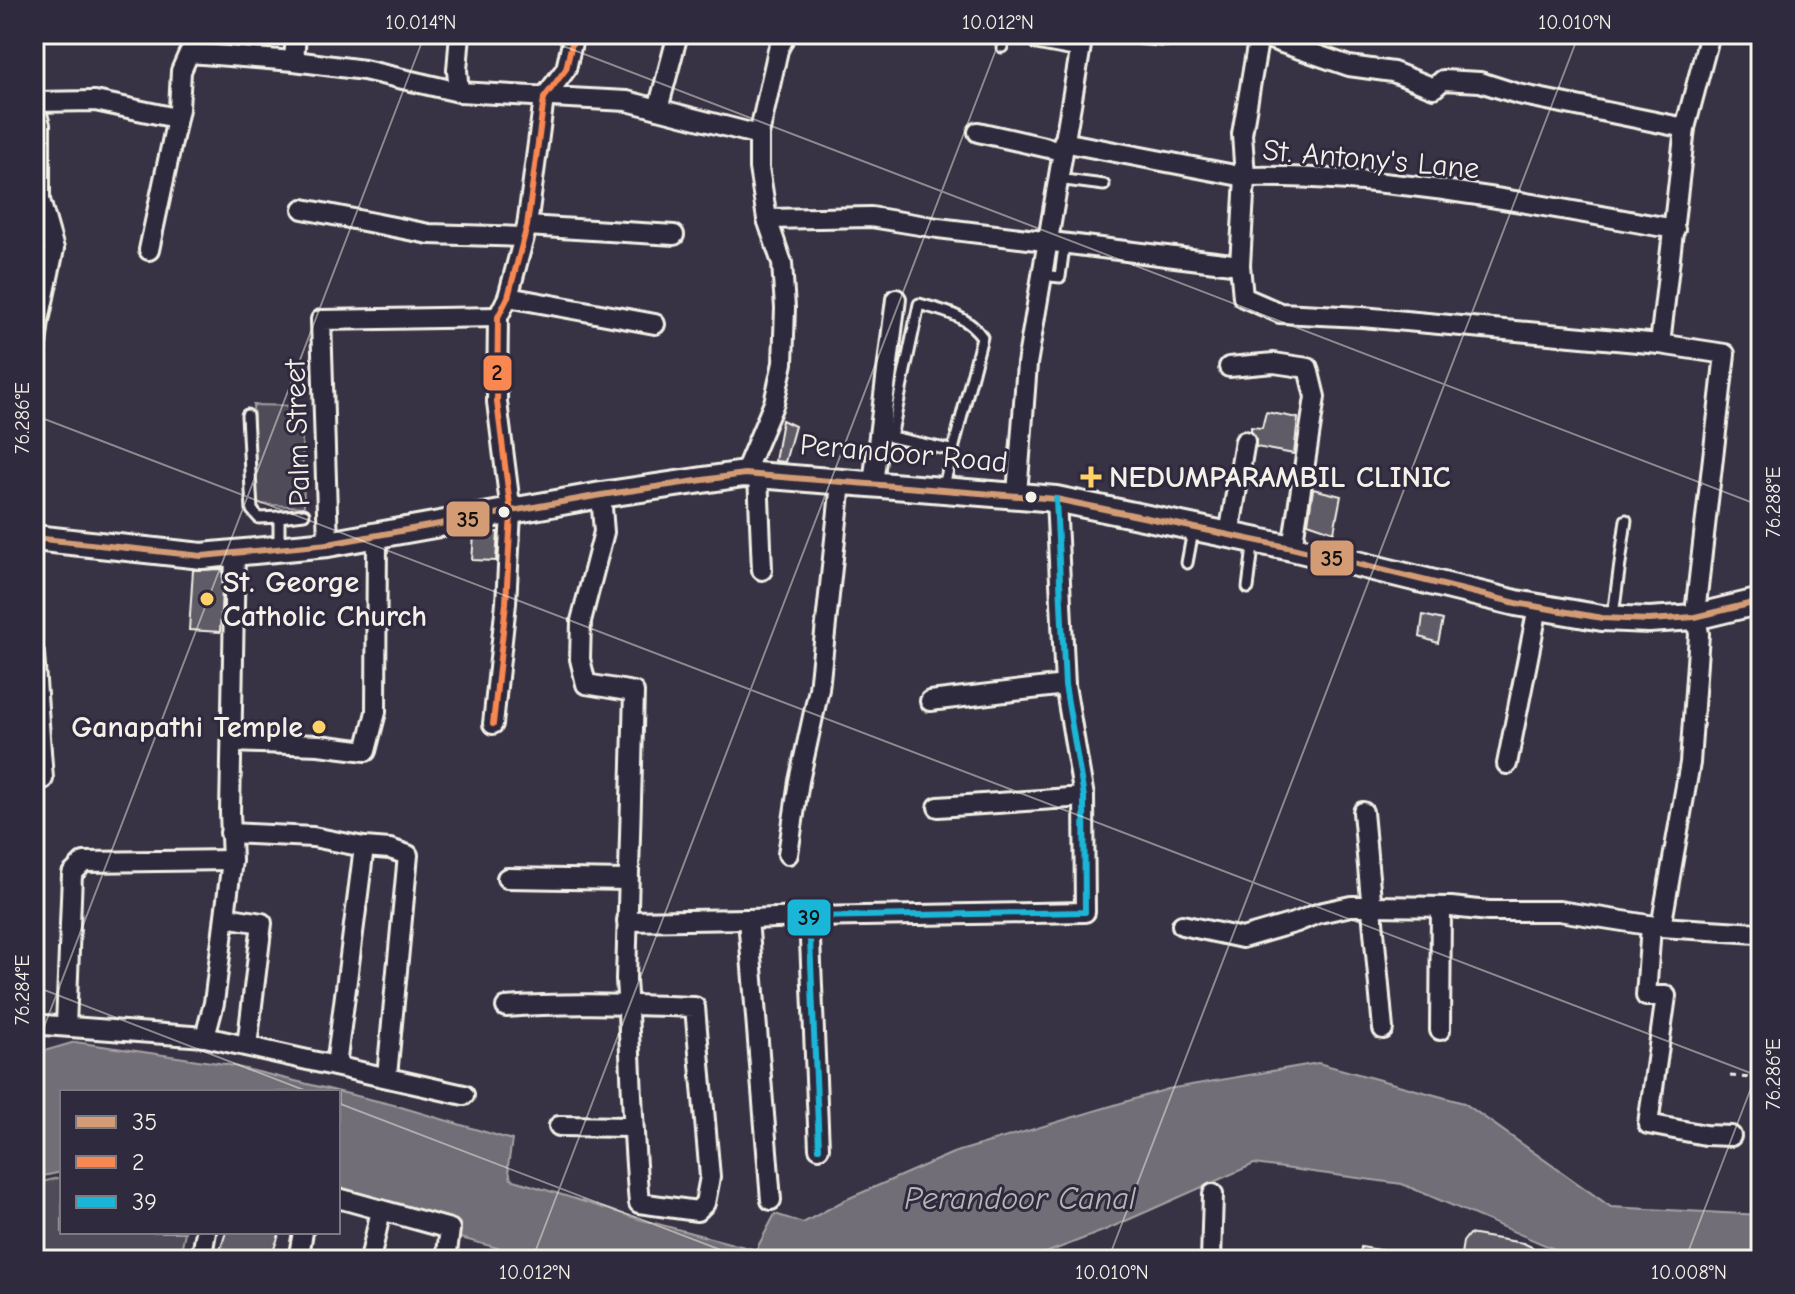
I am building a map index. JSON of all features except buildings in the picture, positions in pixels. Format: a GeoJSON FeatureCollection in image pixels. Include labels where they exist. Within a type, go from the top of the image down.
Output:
{"type":"FeatureCollection","features":[{"type":"Feature","properties":{"kind":"main road","name":"Perandoor Road"},"geometry":{"type":"LineString","coordinates":[[34,538],[202,556],[328,544],[601,495],[751,474],[1056,499],[1292,548],[1538,607],[1613,618],[1649,620],[1695,617],[1761,601]]}},
{"type":"Feature","properties":{"kind":"street"},"geometry":{"type":"LineString","coordinates":[[294,61],[296,34]]}},
{"type":"Feature","properties":{"kind":"street"},"geometry":{"type":"LineString","coordinates":[[459,92],[460,34]]}},
{"type":"Feature","properties":{"kind":"street"},"geometry":{"type":"LineString","coordinates":[[493,724],[506,603],[511,513],[497,402],[498,317],[508,297],[526,232],[544,98],[566,69],[574,34]]}},
{"type":"Feature","properties":{"kind":"street"},"geometry":{"type":"LineString","coordinates":[[658,109],[678,34]]}},
{"type":"Feature","properties":{"kind":"street"},"geometry":{"type":"LineString","coordinates":[[762,570],[751,474],[774,403],[783,363],[785,308],[782,263],[767,219],[759,168],[759,135],[775,64],[786,34]]}},
{"type":"Feature","properties":{"kind":"street"},"geometry":{"type":"LineString","coordinates":[[1141,34],[1166,36]]}},
{"type":"Feature","properties":{"kind":"street"},"geometry":{"type":"LineString","coordinates":[[1660,344],[1685,128],[1710,34]]}},
{"type":"Feature","properties":{"kind":"street"},"geometry":{"type":"LineString","coordinates":[[1685,128],[1518,94],[1480,82],[1443,80],[1434,88],[1393,72],[1349,66],[1259,35],[1242,134],[1245,177],[1240,265],[1243,297],[1280,313],[1362,317],[1660,344],[1725,354],[1695,617],[1699,634],[1690,763],[1656,926],[1646,996],[1666,996],[1648,1124],[1705,1135],[1731,1136]]}},
{"type":"Feature","properties":{"kind":"street"},"geometry":{"type":"LineString","coordinates":[[1017,494],[1027,364],[1081,43]]}},
{"type":"Feature","properties":{"kind":"street"},"geometry":{"type":"LineString","coordinates":[[149,250],[176,118],[181,71],[189,53],[364,70],[459,92],[627,101],[759,135]]}},
{"type":"Feature","properties":{"kind":"street"},"geometry":{"type":"LineString","coordinates":[[34,361],[36,321],[54,249],[40,200],[40,125],[35,109],[95,101],[176,118]]}},
{"type":"Feature","properties":{"kind":"street","name":"St. Antony's Lane"},"geometry":{"type":"LineString","coordinates":[[978,132],[1245,177],[1273,176],[1441,187],[1675,229]]}},
{"type":"Feature","properties":{"kind":"street"},"geometry":{"type":"LineString","coordinates":[[303,209],[429,234],[674,235]]}},
{"type":"Feature","properties":{"kind":"street"},"geometry":{"type":"LineString","coordinates":[[767,219],[871,217],[1240,265]]}},
{"type":"Feature","properties":{"kind":"street"},"geometry":{"type":"LineString","coordinates":[[508,297],[655,324]]}},
{"type":"Feature","properties":{"kind":"street"},"geometry":{"type":"LineString","coordinates":[[873,484],[896,299]]}},
{"type":"Feature","properties":{"kind":"street","name":"Palm Street"},"geometry":{"type":"LineString","coordinates":[[328,544],[321,320],[498,317]]}},
{"type":"Feature","properties":{"kind":"street"},"geometry":{"type":"LineString","coordinates":[[1229,367],[1274,363],[1308,368],[1315,397],[1292,548]]}},
{"type":"Feature","properties":{"kind":"street"},"geometry":{"type":"LineString","coordinates":[[1229,535],[1245,441]]}},
{"type":"Feature","properties":{"kind":"street"},"geometry":{"type":"LineString","coordinates":[[788,854],[799,781],[819,689],[841,483]]}},
{"type":"Feature","properties":{"kind":"street"},"geometry":{"type":"LineString","coordinates":[[506,1007],[544,1004],[628,1005],[695,1007],[710,1177],[705,1203],[697,1211],[639,1203],[632,1127],[628,1005],[627,921],[634,692],[586,684],[580,659],[581,621],[604,532],[601,495]]}},
{"type":"Feature","properties":{"kind":"street"},"geometry":{"type":"LineString","coordinates":[[627,921],[1085,912],[1084,797],[1065,685],[1056,499]]}},
{"type":"Feature","properties":{"kind":"street"},"geometry":{"type":"LineString","coordinates":[[232,742],[319,745],[366,751],[376,712],[377,533]]}},
{"type":"Feature","properties":{"kind":"street"},"geometry":{"type":"LineString","coordinates":[[205,1037],[214,1003],[232,860],[235,553]]}},
{"type":"Feature","properties":{"kind":"street"},"geometry":{"type":"LineString","coordinates":[[1507,764],[1538,607]]}},
{"type":"Feature","properties":{"kind":"street"},"geometry":{"type":"LineString","coordinates":[[34,653],[43,779],[34,778]]}},
{"type":"Feature","properties":{"kind":"street"},"geometry":{"type":"LineString","coordinates":[[930,701],[1065,685]]}},
{"type":"Feature","properties":{"kind":"street"},"geometry":{"type":"LineString","coordinates":[[938,807],[1084,797]]}},
{"type":"Feature","properties":{"kind":"street"},"geometry":{"type":"LineString","coordinates":[[1363,812],[1383,1029]]}},
{"type":"Feature","properties":{"kind":"street"},"geometry":{"type":"LineString","coordinates":[[230,833],[313,837],[390,849],[408,855],[387,1076]]}},
{"type":"Feature","properties":{"kind":"street"},"geometry":{"type":"LineString","coordinates":[[336,1066],[364,847]]}},
{"type":"Feature","properties":{"kind":"street"},"geometry":{"type":"LineString","coordinates":[[66,1026],[72,874],[84,862],[232,860]]}},
{"type":"Feature","properties":{"kind":"street"},"geometry":{"type":"LineString","coordinates":[[507,878],[628,880]]}},
{"type":"Feature","properties":{"kind":"street"},"geometry":{"type":"LineString","coordinates":[[1182,925],[1242,938],[1319,913],[1351,906],[1372,906],[1559,911],[1656,926],[1757,933]]}},
{"type":"Feature","properties":{"kind":"street"},"geometry":{"type":"LineString","coordinates":[[1440,1030],[1441,907]]}},
{"type":"Feature","properties":{"kind":"street"},"geometry":{"type":"LineString","coordinates":[[225,917],[262,923],[247,1046]]}},
{"type":"Feature","properties":{"kind":"street"},"geometry":{"type":"LineString","coordinates":[[809,917],[819,1148]]}},
{"type":"Feature","properties":{"kind":"street"},"geometry":{"type":"LineString","coordinates":[[748,919],[771,1200]]}},
{"type":"Feature","properties":{"kind":"street"},"geometry":{"type":"LineString","coordinates":[[34,1030],[44,1025],[205,1037],[464,1095]]}},
{"type":"Feature","properties":{"kind":"street"},"geometry":{"type":"LineString","coordinates":[[559,1126],[632,1127]]}},
{"type":"Feature","properties":{"kind":"street"},"geometry":{"type":"LineString","coordinates":[[1211,1260],[1213,1194]]}},
{"type":"Feature","properties":{"kind":"street"},"geometry":{"type":"LineString","coordinates":[[340,1199],[450,1229],[446,1260]]}},
{"type":"Feature","properties":{"kind":"street"},"geometry":{"type":"LineString","coordinates":[[370,1260],[381,1210]]}},
{"type":"Feature","properties":{"kind":"street"},"geometry":{"type":"LineString","coordinates":[[201,1260],[206,1234]]}},
{"type":"Feature","properties":{"kind":"street"},"geometry":{"type":"LineString","coordinates":[[298,1260],[303,1234]]}},
{"type":"Feature","properties":{"kind":"lane"},"geometry":{"type":"LineString","coordinates":[[1002,47],[1004,34]]}},
{"type":"Feature","properties":{"kind":"lane"},"geometry":{"type":"LineString","coordinates":[[1036,44],[1081,43]]}},
{"type":"Feature","properties":{"kind":"lane"},"geometry":{"type":"LineString","coordinates":[[1057,179],[1104,185]]}},
{"type":"Feature","properties":{"kind":"lane"},"geometry":{"type":"LineString","coordinates":[[1041,275],[1060,277],[1063,254]]}},
{"type":"Feature","properties":{"kind":"lane"},"geometry":{"type":"LineString","coordinates":[[943,489],[954,451],[982,337],[975,327],[954,314],[919,304],[891,437],[954,451]]}},
{"type":"Feature","properties":{"kind":"lane"},"geometry":{"type":"LineString","coordinates":[[247,415],[252,510],[259,518],[304,514]]}},
{"type":"Feature","properties":{"kind":"lane"},"geometry":{"type":"LineString","coordinates":[[279,517],[279,548]]}},
{"type":"Feature","properties":{"kind":"lane"},"geometry":{"type":"LineString","coordinates":[[1613,618],[1626,520]]}},
{"type":"Feature","properties":{"kind":"lane"},"geometry":{"type":"LineString","coordinates":[[1187,563],[1194,527]]}},
{"type":"Feature","properties":{"kind":"lane"},"geometry":{"type":"LineString","coordinates":[[1229,535],[1228,543],[1253,547],[1248,588]]}},
{"type":"Feature","properties":{"kind":"path"},"geometry":{"type":"LineString","coordinates":[[1730,1076],[1761,1079]]}},
{"type":"Feature","properties":{"kind":"shaded area"},"geometry":{"type":"Polygon","coordinates":[[[253,405],[301,406],[304,507],[257,504],[253,405]]]}},
{"type":"Feature","properties":{"kind":"shaded area"},"geometry":{"type":"Polygon","coordinates":[[[60,1178],[60,1234],[185,1234],[179,1260],[34,1260],[34,1184],[60,1178]]]}},
{"type":"Feature","properties":{"kind":"water","name":"Perandoor Canal"},"geometry":{"type":"Polygon","coordinates":[[[75,1042],[225,1064],[332,1090],[60,1090],[60,1172],[34,1178],[34,1054],[75,1042]]]}},
{"type":"Feature","properties":{"kind":"water","name":"Perandoor Canal"},"geometry":{"type":"Polygon","coordinates":[[[1318,1063],[1464,1103],[1611,1207],[1761,1215],[1761,1260],[1580,1260],[1402,1184],[1254,1164],[1103,1231],[1028,1260],[542,1260],[431,1230],[340,1201],[340,1092],[512,1140],[508,1166],[511,1179],[639,1219],[756,1250],[775,1214],[803,1223],[845,1200],[953,1153],[1168,1089],[1318,1063]]]}},
{"type":"Feature","properties":{"kind":"transit line","name":"2"},"geometry":{"type":"LineString","coordinates":[[493,724],[506,603],[511,513],[497,402],[498,317],[508,297],[527,226],[544,98],[566,69],[574,34]]}},
{"type":"Feature","properties":{"kind":"transit line","name":"35"},"geometry":{"type":"LineString","coordinates":[[34,538],[202,556],[328,544],[601,495],[744,474],[1056,499],[1292,548],[1516,603],[1602,618],[1649,620],[1695,617],[1761,601]]}},
{"type":"Feature","properties":{"kind":"transit line","name":"39"},"geometry":{"type":"LineString","coordinates":[[819,1148],[809,917],[1085,912],[1084,797],[1065,685],[1056,499]]}},
{"type":"Feature","properties":{"kind":"place","name":"NEDUMPARAMBIL CLINIC"},"geometry":{"type":"Point","coordinates":[1091,477]}},
{"type":"Feature","properties":{"kind":"place","name":"St. George Catholic Church"},"geometry":{"type":"Point","coordinates":[207,599]}},
{"type":"Feature","properties":{"kind":"place","name":"Ganapathi Temple"},"geometry":{"type":"Point","coordinates":[319,727]}}]}
